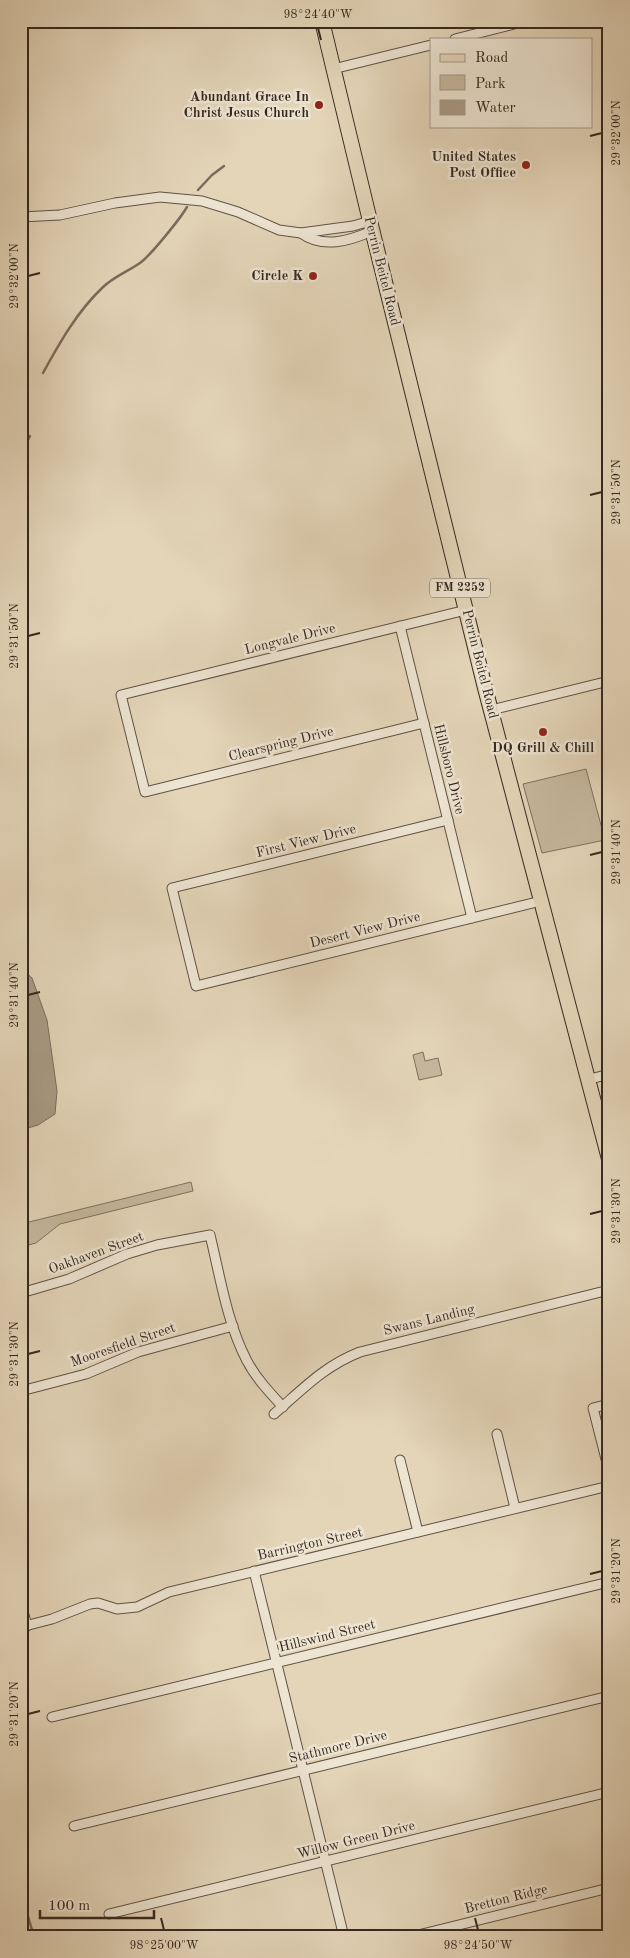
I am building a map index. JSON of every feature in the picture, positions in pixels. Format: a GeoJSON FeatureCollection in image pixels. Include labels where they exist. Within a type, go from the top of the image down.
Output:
{"type":"FeatureCollection","features":[{"type":"Feature","properties":{"kind":"main road","name":"Perrin Beitel Road"},"geometry":{"type":"LineString","coordinates":[[322,21],[491,710],[609,1159]]}},
{"type":"Feature","properties":{"kind":"street"},"geometry":{"type":"LineString","coordinates":[[459,38],[526,21]]}},
{"type":"Feature","properties":{"kind":"street"},"geometry":{"type":"LineString","coordinates":[[333,69],[430,44]]}},
{"type":"Feature","properties":{"kind":"street"},"geometry":{"type":"LineString","coordinates":[[21,217],[60,215],[115,203],[160,197],[202,201],[221,206],[280,230],[301,233],[309,239],[318,242],[356,238],[371,226]]}},
{"type":"Feature","properties":{"kind":"street","name":"Longvale Drive"},"geometry":{"type":"LineString","coordinates":[[146,792],[121,695],[466,610]]}},
{"type":"Feature","properties":{"kind":"street","name":"Hillsboro Drive"},"geometry":{"type":"LineString","coordinates":[[400,626],[472,918]]}},
{"type":"Feature","properties":{"kind":"street"},"geometry":{"type":"LineString","coordinates":[[491,710],[609,681]]}},
{"type":"Feature","properties":{"kind":"street","name":"Clearspring Drive"},"geometry":{"type":"LineString","coordinates":[[146,792],[424,724]]}},
{"type":"Feature","properties":{"kind":"street","name":"First View Drive"},"geometry":{"type":"LineString","coordinates":[[196,986],[172,888],[448,820]]}},
{"type":"Feature","properties":{"kind":"street","name":"Desert View Drive"},"geometry":{"type":"LineString","coordinates":[[196,986],[540,901]]}},
{"type":"Feature","properties":{"kind":"street"},"geometry":{"type":"LineString","coordinates":[[587,1080],[609,1074]]}},
{"type":"Feature","properties":{"kind":"street","name":"Oakhaven Street"},"geometry":{"type":"LineString","coordinates":[[21,1293],[69,1279],[127,1254],[210,1235],[233,1326]]}},
{"type":"Feature","properties":{"kind":"street","name":"Swans Landing"},"geometry":{"type":"LineString","coordinates":[[274,1414],[320,1373],[360,1352],[609,1290]]}},
{"type":"Feature","properties":{"kind":"street"},"geometry":{"type":"LineString","coordinates":[[233,1326],[247,1362],[266,1389],[283,1407]]}},
{"type":"Feature","properties":{"kind":"street","name":"Mooresfield Street"},"geometry":{"type":"LineString","coordinates":[[21,1391],[86,1374],[138,1352],[233,1326]]}},
{"type":"Feature","properties":{"kind":"street"},"geometry":{"type":"LineString","coordinates":[[609,1404],[593,1408],[609,1471]]}},
{"type":"Feature","properties":{"kind":"street"},"geometry":{"type":"LineString","coordinates":[[497,1434],[515,1508]]}},
{"type":"Feature","properties":{"kind":"street"},"geometry":{"type":"LineString","coordinates":[[400,1460],[418,1532]]}},
{"type":"Feature","properties":{"kind":"street","name":"Barrington Street"},"geometry":{"type":"LineString","coordinates":[[24,1626],[52,1619],[90,1604],[98,1603],[117,1609],[137,1607],[169,1592],[609,1486]]}},
{"type":"Feature","properties":{"kind":"street"},"geometry":{"type":"LineString","coordinates":[[254,1571],[344,1937]]}},
{"type":"Feature","properties":{"kind":"street","name":"Hillswind Street"},"geometry":{"type":"LineString","coordinates":[[52,1717],[609,1582]]}},
{"type":"Feature","properties":{"kind":"street"},"geometry":{"type":"LineString","coordinates":[[21,1604],[24,1626]]}},
{"type":"Feature","properties":{"kind":"street","name":"Stathmore Drive"},"geometry":{"type":"LineString","coordinates":[[74,1826],[609,1696]]}},
{"type":"Feature","properties":{"kind":"street","name":"Willow Green Drive"},"geometry":{"type":"LineString","coordinates":[[109,1914],[609,1792]]}},
{"type":"Feature","properties":{"kind":"street","name":"Bretton Ridge"},"geometry":{"type":"LineString","coordinates":[[410,1937],[609,1888]]}},
{"type":"Feature","properties":{"kind":"green space"},"geometry":{"type":"Polygon","coordinates":[[[586,769],[605,840],[542,853],[523,784],[586,769]]]}},
{"type":"Feature","properties":{"kind":"green space"},"geometry":{"type":"Polygon","coordinates":[[[423,1052],[425,1061],[438,1058],[442,1075],[419,1080],[413,1055],[423,1052]]]}},
{"type":"Feature","properties":{"kind":"green space"},"geometry":{"type":"Polygon","coordinates":[[[191,1182],[193,1191],[60,1224],[36,1243],[21,1247],[21,1224],[191,1182]]]}},
{"type":"Feature","properties":{"kind":"water"},"geometry":{"type":"Polygon","coordinates":[[[21,968],[32,978],[47,1020],[57,1091],[55,1114],[38,1125],[21,1130],[21,968]]]}},
{"type":"Feature","properties":{"kind":"waterway"},"geometry":{"type":"LineString","coordinates":[[198,190],[212,175],[224,166]]}},
{"type":"Feature","properties":{"kind":"waterway"},"geometry":{"type":"LineString","coordinates":[[43,373],[70,328],[93,297],[111,281],[145,259],[165,237],[187,207]]}},
{"type":"Feature","properties":{"kind":"waterway"},"geometry":{"type":"LineString","coordinates":[[21,453],[30,436]]}},
{"type":"Feature","properties":{"kind":"waterway"},"geometry":{"type":"LineString","coordinates":[[21,1201],[23,1217]]}},
{"type":"Feature","properties":{"kind":"waterway"},"geometry":{"type":"LineString","coordinates":[[21,1892],[34,1937]]}},
{"type":"Feature","properties":{"kind":"place","name":"Abundant Grace In Christ Jesus Church"},"geometry":{"type":"Point","coordinates":[319,105]}},
{"type":"Feature","properties":{"kind":"place","name":"United States Post Office"},"geometry":{"type":"Point","coordinates":[526,165]}},
{"type":"Feature","properties":{"kind":"place","name":"Circle K"},"geometry":{"type":"Point","coordinates":[313,276]}},
{"type":"Feature","properties":{"kind":"place","name":"DQ Grill & Chill"},"geometry":{"type":"Point","coordinates":[543,732]}}]}
